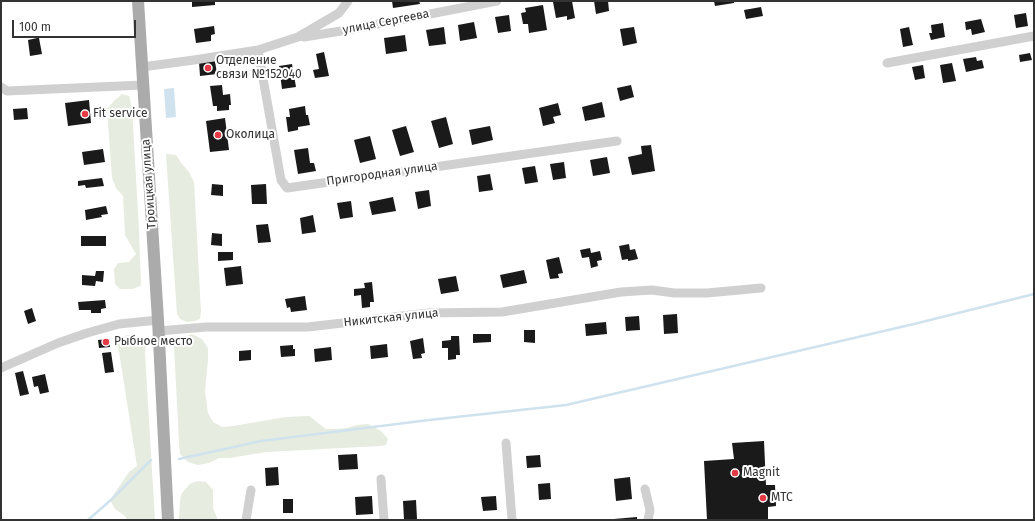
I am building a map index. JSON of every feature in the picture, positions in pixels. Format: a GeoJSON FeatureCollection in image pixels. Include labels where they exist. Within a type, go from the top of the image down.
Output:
{"type":"FeatureCollection","features":[{"type":"Feature","properties":{"kind":"main road","name":"Троицкая улица"},"geometry":{"type":"LineString","coordinates":[[138,1],[158,326],[168,520]]}},
{"type":"Feature","properties":{"kind":"street"},"geometry":{"type":"LineString","coordinates":[[142,66],[258,50],[298,38],[339,13],[348,1]]}},
{"type":"Feature","properties":{"kind":"street","name":"улица Сергеева"},"geometry":{"type":"LineString","coordinates":[[298,38],[497,1]]}},
{"type":"Feature","properties":{"kind":"street"},"geometry":{"type":"LineString","coordinates":[[887,63],[1034,36]]}},
{"type":"Feature","properties":{"kind":"street","name":"Пригородная улица"},"geometry":{"type":"LineString","coordinates":[[258,50],[281,180],[287,188],[617,141]]}},
{"type":"Feature","properties":{"kind":"street"},"geometry":{"type":"LineString","coordinates":[[3,91],[143,85]]}},
{"type":"Feature","properties":{"kind":"street","name":"Никитская улица"},"geometry":{"type":"LineString","coordinates":[[1,368],[58,343],[119,324],[206,327],[308,327],[428,313],[502,312],[621,292],[652,290],[674,293],[707,294],[760,288]]}},
{"type":"Feature","properties":{"kind":"street"},"geometry":{"type":"LineString","coordinates":[[506,443],[512,520]]}},
{"type":"Feature","properties":{"kind":"street"},"geometry":{"type":"LineString","coordinates":[[380,479],[384,520]]}},
{"type":"Feature","properties":{"kind":"street"},"geometry":{"type":"LineString","coordinates":[[645,489],[650,510],[648,520]]}},
{"type":"Feature","properties":{"kind":"street"},"geometry":{"type":"LineString","coordinates":[[246,520],[250,490]]}},
{"type":"Feature","properties":{"kind":"shaded area"},"geometry":{"type":"Polygon","coordinates":[[[122,94],[129,96],[132,108],[139,231],[141,285],[132,289],[120,289],[115,284],[114,269],[118,263],[129,262],[136,254],[125,235],[123,196],[116,188],[112,178],[107,109],[122,94]]]}},
{"type":"Feature","properties":{"kind":"shaded area"},"geometry":{"type":"Polygon","coordinates":[[[166,154],[176,155],[189,172],[194,182],[201,312],[200,319],[195,321],[187,322],[180,319],[177,314],[166,154]]]}},
{"type":"Feature","properties":{"kind":"shaded area"},"geometry":{"type":"Polygon","coordinates":[[[192,334],[202,339],[208,348],[205,391],[208,413],[213,422],[222,427],[286,417],[309,416],[326,429],[347,428],[368,424],[381,431],[388,439],[386,445],[266,452],[230,458],[219,458],[209,463],[198,465],[188,462],[180,454],[174,345],[182,338],[192,334]]]}},
{"type":"Feature","properties":{"kind":"shaded area"},"geometry":{"type":"Polygon","coordinates":[[[127,335],[137,336],[146,343],[145,354],[155,520],[127,520],[125,516],[115,509],[110,500],[129,472],[137,466],[117,339],[127,335]]]}},
{"type":"Feature","properties":{"kind":"shaded area"},"geometry":{"type":"Polygon","coordinates":[[[197,481],[206,482],[213,490],[213,508],[218,520],[179,520],[180,500],[182,493],[190,484],[197,481]]]}},
{"type":"Feature","properties":{"kind":"water"},"geometry":{"type":"Polygon","coordinates":[[[174,88],[176,117],[166,118],[164,89],[174,88]]]}},
{"type":"Feature","properties":{"kind":"building"},"geometry":{"type":"Polygon","coordinates":[[[192,1],[215,1],[215,5],[192,7],[192,1]]]}},
{"type":"Feature","properties":{"kind":"building"},"geometry":{"type":"Polygon","coordinates":[[[392,1],[419,1],[420,4],[393,8],[392,1]]]}},
{"type":"Feature","properties":{"kind":"building"},"geometry":{"type":"Polygon","coordinates":[[[572,1],[575,18],[567,20],[567,16],[556,18],[553,2],[572,1]]]}},
{"type":"Feature","properties":{"kind":"building"},"geometry":{"type":"Polygon","coordinates":[[[594,1],[608,1],[609,11],[596,14],[594,1]]]}},
{"type":"Feature","properties":{"kind":"building"},"geometry":{"type":"Polygon","coordinates":[[[714,1],[734,1],[734,3],[715,6],[714,1]]]}},
{"type":"Feature","properties":{"kind":"building"},"geometry":{"type":"Polygon","coordinates":[[[543,5],[547,30],[529,33],[528,24],[523,24],[521,13],[526,12],[525,8],[543,5]]]}},
{"type":"Feature","properties":{"kind":"building"},"geometry":{"type":"Polygon","coordinates":[[[761,7],[763,16],[746,19],[744,10],[761,7]]]}},
{"type":"Feature","properties":{"kind":"building"},"geometry":{"type":"Polygon","coordinates":[[[1026,13],[1028,26],[1016,28],[1014,15],[1026,13]]]}},
{"type":"Feature","properties":{"kind":"building"},"geometry":{"type":"Polygon","coordinates":[[[509,15],[511,31],[498,33],[495,17],[509,15]]]}},
{"type":"Feature","properties":{"kind":"building"},"geometry":{"type":"Polygon","coordinates":[[[981,19],[985,32],[972,35],[971,29],[966,30],[965,22],[981,19]]]}},
{"type":"Feature","properties":{"kind":"building"},"geometry":{"type":"Polygon","coordinates":[[[474,22],[477,38],[460,41],[458,25],[474,22]]]}},
{"type":"Feature","properties":{"kind":"building"},"geometry":{"type":"Polygon","coordinates":[[[943,23],[945,37],[931,40],[929,33],[932,33],[931,25],[943,23]]]}},
{"type":"Feature","properties":{"kind":"building"},"geometry":{"type":"Polygon","coordinates":[[[214,26],[215,34],[211,35],[211,41],[196,43],[194,29],[214,26]]]}},
{"type":"Feature","properties":{"kind":"building"},"geometry":{"type":"Polygon","coordinates":[[[444,27],[446,44],[429,46],[426,30],[444,27]]]}},
{"type":"Feature","properties":{"kind":"building"},"geometry":{"type":"Polygon","coordinates":[[[634,27],[637,43],[623,46],[620,29],[634,27]]]}},
{"type":"Feature","properties":{"kind":"building"},"geometry":{"type":"Polygon","coordinates":[[[909,27],[913,45],[903,47],[900,29],[909,27]]]}},
{"type":"Feature","properties":{"kind":"building"},"geometry":{"type":"Polygon","coordinates":[[[405,35],[407,51],[386,54],[384,38],[405,35]]]}},
{"type":"Feature","properties":{"kind":"building"},"geometry":{"type":"Polygon","coordinates":[[[39,38],[42,54],[30,56],[28,40],[39,38]]]}},
{"type":"Feature","properties":{"kind":"building"},"geometry":{"type":"Polygon","coordinates":[[[324,52],[329,76],[315,78],[313,70],[319,69],[316,54],[324,52]]]}},
{"type":"Feature","properties":{"kind":"building"},"geometry":{"type":"Polygon","coordinates":[[[1030,53],[1032,60],[1020,62],[1019,55],[1030,53]]]}},
{"type":"Feature","properties":{"kind":"building"},"geometry":{"type":"Polygon","coordinates":[[[976,57],[977,61],[982,60],[984,68],[966,72],[963,59],[976,57]]]}},
{"type":"Feature","properties":{"kind":"building","name":"Отделение связи №152040"},"geometry":{"type":"Polygon","coordinates":[[[215,61],[217,74],[200,76],[199,62],[215,61]]]}},
{"type":"Feature","properties":{"kind":"building"},"geometry":{"type":"Polygon","coordinates":[[[952,63],[956,81],[943,83],[940,65],[952,63]]]}},
{"type":"Feature","properties":{"kind":"building"},"geometry":{"type":"Polygon","coordinates":[[[292,64],[296,87],[282,89],[279,66],[292,64]]]}},
{"type":"Feature","properties":{"kind":"building"},"geometry":{"type":"Polygon","coordinates":[[[923,65],[925,78],[915,80],[912,67],[923,65]]]}},
{"type":"Feature","properties":{"kind":"building"},"geometry":{"type":"Polygon","coordinates":[[[222,85],[223,95],[230,94],[231,105],[229,105],[229,110],[217,111],[217,106],[213,106],[210,86],[222,85]]]}},
{"type":"Feature","properties":{"kind":"building"},"geometry":{"type":"Polygon","coordinates":[[[631,85],[634,97],[620,101],[617,88],[631,85]]]}},
{"type":"Feature","properties":{"kind":"building"},"geometry":{"type":"Polygon","coordinates":[[[89,100],[91,123],[68,126],[65,103],[89,100]]]}},
{"type":"Feature","properties":{"kind":"building"},"geometry":{"type":"Polygon","coordinates":[[[602,102],[605,117],[585,121],[582,107],[602,102]]]}},
{"type":"Feature","properties":{"kind":"building"},"geometry":{"type":"Polygon","coordinates":[[[558,103],[561,115],[553,117],[555,123],[543,126],[539,108],[558,103]]]}},
{"type":"Feature","properties":{"kind":"building"},"geometry":{"type":"Polygon","coordinates":[[[305,106],[306,115],[308,115],[310,125],[298,127],[298,130],[288,132],[286,117],[290,117],[289,109],[305,106]]]}},
{"type":"Feature","properties":{"kind":"building"},"geometry":{"type":"Polygon","coordinates":[[[27,108],[28,119],[14,120],[13,109],[27,108]]]}},
{"type":"Feature","properties":{"kind":"building"},"geometry":{"type":"Polygon","coordinates":[[[446,117],[453,144],[439,148],[431,121],[446,117]]]}},
{"type":"Feature","properties":{"kind":"building","name":"Околица"},"geometry":{"type":"Polygon","coordinates":[[[225,118],[229,150],[210,152],[206,121],[225,118]]]}},
{"type":"Feature","properties":{"kind":"building"},"geometry":{"type":"Polygon","coordinates":[[[406,126],[414,152],[400,156],[392,130],[406,126]]]}},
{"type":"Feature","properties":{"kind":"building"},"geometry":{"type":"Polygon","coordinates":[[[490,126],[493,140],[472,145],[469,130],[490,126]]]}},
{"type":"Feature","properties":{"kind":"building"},"geometry":{"type":"Polygon","coordinates":[[[370,136],[376,159],[360,163],[354,140],[370,136]]]}},
{"type":"Feature","properties":{"kind":"building"},"geometry":{"type":"Polygon","coordinates":[[[651,145],[655,171],[632,175],[628,157],[642,154],[641,146],[651,145]]]}},
{"type":"Feature","properties":{"kind":"building"},"geometry":{"type":"Polygon","coordinates":[[[308,148],[310,163],[314,163],[316,171],[298,174],[294,150],[308,148]]]}},
{"type":"Feature","properties":{"kind":"building"},"geometry":{"type":"Polygon","coordinates":[[[103,149],[105,162],[84,165],[82,152],[103,149]]]}},
{"type":"Feature","properties":{"kind":"building"},"geometry":{"type":"Polygon","coordinates":[[[607,157],[610,173],[593,176],[590,160],[607,157]]]}},
{"type":"Feature","properties":{"kind":"building"},"geometry":{"type":"Polygon","coordinates":[[[564,162],[566,178],[553,180],[550,164],[564,162]]]}},
{"type":"Feature","properties":{"kind":"building"},"geometry":{"type":"Polygon","coordinates":[[[535,166],[538,182],[525,184],[522,168],[535,166]]]}},
{"type":"Feature","properties":{"kind":"building"},"geometry":{"type":"Polygon","coordinates":[[[490,174],[493,190],[479,192],[477,176],[490,174]]]}},
{"type":"Feature","properties":{"kind":"building"},"geometry":{"type":"Polygon","coordinates":[[[102,178],[104,186],[86,188],[85,185],[78,186],[78,181],[102,178]]]}},
{"type":"Feature","properties":{"kind":"building"},"geometry":{"type":"Polygon","coordinates":[[[212,184],[223,185],[223,196],[211,195],[212,184]]]}},
{"type":"Feature","properties":{"kind":"building"},"geometry":{"type":"Polygon","coordinates":[[[266,184],[267,204],[252,204],[251,185],[266,184]]]}},
{"type":"Feature","properties":{"kind":"building"},"geometry":{"type":"Polygon","coordinates":[[[429,190],[431,206],[418,209],[415,192],[429,190]]]}},
{"type":"Feature","properties":{"kind":"building"},"geometry":{"type":"Polygon","coordinates":[[[393,197],[396,211],[372,215],[369,202],[393,197]]]}},
{"type":"Feature","properties":{"kind":"building"},"geometry":{"type":"Polygon","coordinates":[[[351,201],[353,217],[340,219],[337,203],[351,201]]]}},
{"type":"Feature","properties":{"kind":"building"},"geometry":{"type":"Polygon","coordinates":[[[106,206],[108,214],[101,215],[102,217],[86,220],[85,210],[106,206]]]}},
{"type":"Feature","properties":{"kind":"building"},"geometry":{"type":"Polygon","coordinates":[[[313,215],[316,232],[302,234],[300,218],[313,215]]]}},
{"type":"Feature","properties":{"kind":"building"},"geometry":{"type":"Polygon","coordinates":[[[268,224],[271,242],[258,243],[256,225],[268,224]]]}},
{"type":"Feature","properties":{"kind":"building"},"geometry":{"type":"Polygon","coordinates":[[[212,233],[222,234],[222,246],[211,245],[212,233]]]}},
{"type":"Feature","properties":{"kind":"building"},"geometry":{"type":"Polygon","coordinates":[[[81,236],[106,236],[106,246],[81,246],[81,236]]]}},
{"type":"Feature","properties":{"kind":"building"},"geometry":{"type":"Polygon","coordinates":[[[629,244],[630,250],[635,249],[638,259],[628,261],[628,259],[622,260],[619,246],[629,244]]]}},
{"type":"Feature","properties":{"kind":"building"},"geometry":{"type":"Polygon","coordinates":[[[590,248],[591,253],[600,251],[602,260],[597,261],[598,266],[591,268],[589,257],[582,258],[580,250],[590,248]]]}},
{"type":"Feature","properties":{"kind":"building"},"geometry":{"type":"Polygon","coordinates":[[[218,252],[233,252],[233,260],[218,261],[218,252]]]}},
{"type":"Feature","properties":{"kind":"building"},"geometry":{"type":"Polygon","coordinates":[[[559,257],[563,273],[558,274],[559,278],[550,279],[546,260],[559,257]]]}},
{"type":"Feature","properties":{"kind":"building"},"geometry":{"type":"Polygon","coordinates":[[[241,266],[243,284],[226,286],[224,268],[241,266]]]}},
{"type":"Feature","properties":{"kind":"building"},"geometry":{"type":"Polygon","coordinates":[[[524,270],[527,283],[503,288],[500,275],[524,270]]]}},
{"type":"Feature","properties":{"kind":"building"},"geometry":{"type":"Polygon","coordinates":[[[96,271],[104,271],[103,282],[96,281],[95,286],[82,285],[82,275],[95,276],[96,271]]]}},
{"type":"Feature","properties":{"kind":"building"},"geometry":{"type":"Polygon","coordinates":[[[456,276],[459,291],[441,294],[438,279],[456,276]]]}},
{"type":"Feature","properties":{"kind":"building"},"geometry":{"type":"Polygon","coordinates":[[[372,282],[374,302],[370,302],[370,307],[362,308],[361,295],[354,296],[354,289],[365,288],[364,283],[372,282]]]}},
{"type":"Feature","properties":{"kind":"building"},"geometry":{"type":"Polygon","coordinates":[[[305,296],[307,310],[291,312],[290,307],[287,308],[285,299],[305,296]]]}},
{"type":"Feature","properties":{"kind":"building"},"geometry":{"type":"Polygon","coordinates":[[[105,300],[106,308],[101,309],[101,313],[91,313],[91,310],[79,310],[78,302],[105,300]]]}},
{"type":"Feature","properties":{"kind":"building"},"geometry":{"type":"Polygon","coordinates":[[[32,308],[36,321],[28,324],[24,311],[32,308]]]}},
{"type":"Feature","properties":{"kind":"building"},"geometry":{"type":"Polygon","coordinates":[[[677,314],[678,333],[664,334],[663,315],[677,314]]]}},
{"type":"Feature","properties":{"kind":"building"},"geometry":{"type":"Polygon","coordinates":[[[639,316],[640,330],[626,331],[625,317],[639,316]]]}},
{"type":"Feature","properties":{"kind":"building"},"geometry":{"type":"Polygon","coordinates":[[[606,322],[607,334],[586,336],[585,324],[606,322]]]}},
{"type":"Feature","properties":{"kind":"building"},"geometry":{"type":"Polygon","coordinates":[[[524,330],[535,330],[535,343],[524,342],[524,330]]]}},
{"type":"Feature","properties":{"kind":"building"},"geometry":{"type":"Polygon","coordinates":[[[473,334],[491,334],[491,342],[473,343],[473,334]]]}},
{"type":"Feature","properties":{"kind":"building"},"geometry":{"type":"Polygon","coordinates":[[[451,336],[459,336],[460,355],[456,355],[456,359],[448,360],[448,348],[442,348],[442,341],[451,340],[451,336]]]}},
{"type":"Feature","properties":{"kind":"building"},"geometry":{"type":"Polygon","coordinates":[[[423,338],[425,353],[421,354],[422,358],[413,359],[410,341],[423,338]]]}},
{"type":"Feature","properties":{"kind":"building"},"geometry":{"type":"Polygon","coordinates":[[[109,339],[110,347],[99,348],[98,340],[109,339]]]}},
{"type":"Feature","properties":{"kind":"building"},"geometry":{"type":"Polygon","coordinates":[[[387,344],[388,357],[371,359],[370,346],[387,344]]]}},
{"type":"Feature","properties":{"kind":"building"},"geometry":{"type":"Polygon","coordinates":[[[293,345],[293,349],[295,349],[295,356],[281,357],[280,346],[293,345]]]}},
{"type":"Feature","properties":{"kind":"building"},"geometry":{"type":"Polygon","coordinates":[[[331,347],[332,360],[315,362],[314,349],[331,347]]]}},
{"type":"Feature","properties":{"kind":"building"},"geometry":{"type":"Polygon","coordinates":[[[251,350],[251,360],[239,361],[239,351],[251,350]]]}},
{"type":"Feature","properties":{"kind":"building"},"geometry":{"type":"Polygon","coordinates":[[[111,352],[114,372],[105,373],[102,353],[111,352]]]}},
{"type":"Feature","properties":{"kind":"building"},"geometry":{"type":"Polygon","coordinates":[[[23,371],[29,394],[20,396],[15,373],[23,371]]]}},
{"type":"Feature","properties":{"kind":"building"},"geometry":{"type":"Polygon","coordinates":[[[45,374],[49,392],[40,394],[38,386],[34,387],[32,377],[45,374]]]}},
{"type":"Feature","properties":{"kind":"building","name":"Magnit"},"geometry":{"type":"Polygon","coordinates":[[[764,441],[766,485],[775,485],[776,506],[768,507],[768,520],[707,520],[704,461],[734,459],[732,443],[764,441]]]}},
{"type":"Feature","properties":{"kind":"building"},"geometry":{"type":"Polygon","coordinates":[[[357,454],[358,469],[339,470],[338,455],[357,454]]]}},
{"type":"Feature","properties":{"kind":"building"},"geometry":{"type":"Polygon","coordinates":[[[540,455],[541,467],[527,468],[526,456],[540,455]]]}},
{"type":"Feature","properties":{"kind":"building"},"geometry":{"type":"Polygon","coordinates":[[[278,467],[279,485],[266,486],[265,468],[278,467]]]}},
{"type":"Feature","properties":{"kind":"building"},"geometry":{"type":"Polygon","coordinates":[[[630,477],[632,499],[616,501],[614,479],[630,477]]]}},
{"type":"Feature","properties":{"kind":"building"},"geometry":{"type":"Polygon","coordinates":[[[550,483],[551,499],[539,500],[538,484],[550,483]]]}},
{"type":"Feature","properties":{"kind":"building"},"geometry":{"type":"Polygon","coordinates":[[[372,496],[373,514],[356,515],[355,497],[372,496]]]}},
{"type":"Feature","properties":{"kind":"building"},"geometry":{"type":"Polygon","coordinates":[[[496,496],[497,510],[483,511],[481,497],[496,496]]]}},
{"type":"Feature","properties":{"kind":"building"},"geometry":{"type":"Polygon","coordinates":[[[283,499],[293,499],[293,513],[283,513],[283,499]]]}},
{"type":"Feature","properties":{"kind":"building"},"geometry":{"type":"Polygon","coordinates":[[[416,500],[417,519],[404,520],[403,501],[416,500]]]}},
{"type":"Feature","properties":{"kind":"building"},"geometry":{"type":"Polygon","coordinates":[[[637,517],[637,520],[614,520],[614,519],[637,517]]]}},
{"type":"Feature","properties":{"kind":"waterway"},"geometry":{"type":"LineString","coordinates":[[179,459],[261,441],[566,405],[914,324],[1034,294]]}},
{"type":"Feature","properties":{"kind":"waterway"},"geometry":{"type":"LineString","coordinates":[[88,520],[112,499],[151,460]]}},
{"type":"Feature","properties":{"kind":"place","name":"Отделение связи №152040"},"geometry":{"type":"Point","coordinates":[208,68]}},
{"type":"Feature","properties":{"kind":"place","name":"Fit service"},"geometry":{"type":"Point","coordinates":[85,114]}},
{"type":"Feature","properties":{"kind":"place","name":"Околица"},"geometry":{"type":"Point","coordinates":[218,135]}},
{"type":"Feature","properties":{"kind":"place","name":"Рыбное место"},"geometry":{"type":"Point","coordinates":[106,342]}},
{"type":"Feature","properties":{"kind":"place","name":"Magnit"},"geometry":{"type":"Point","coordinates":[735,473]}},
{"type":"Feature","properties":{"kind":"place","name":"МТС"},"geometry":{"type":"Point","coordinates":[763,498]}}]}
